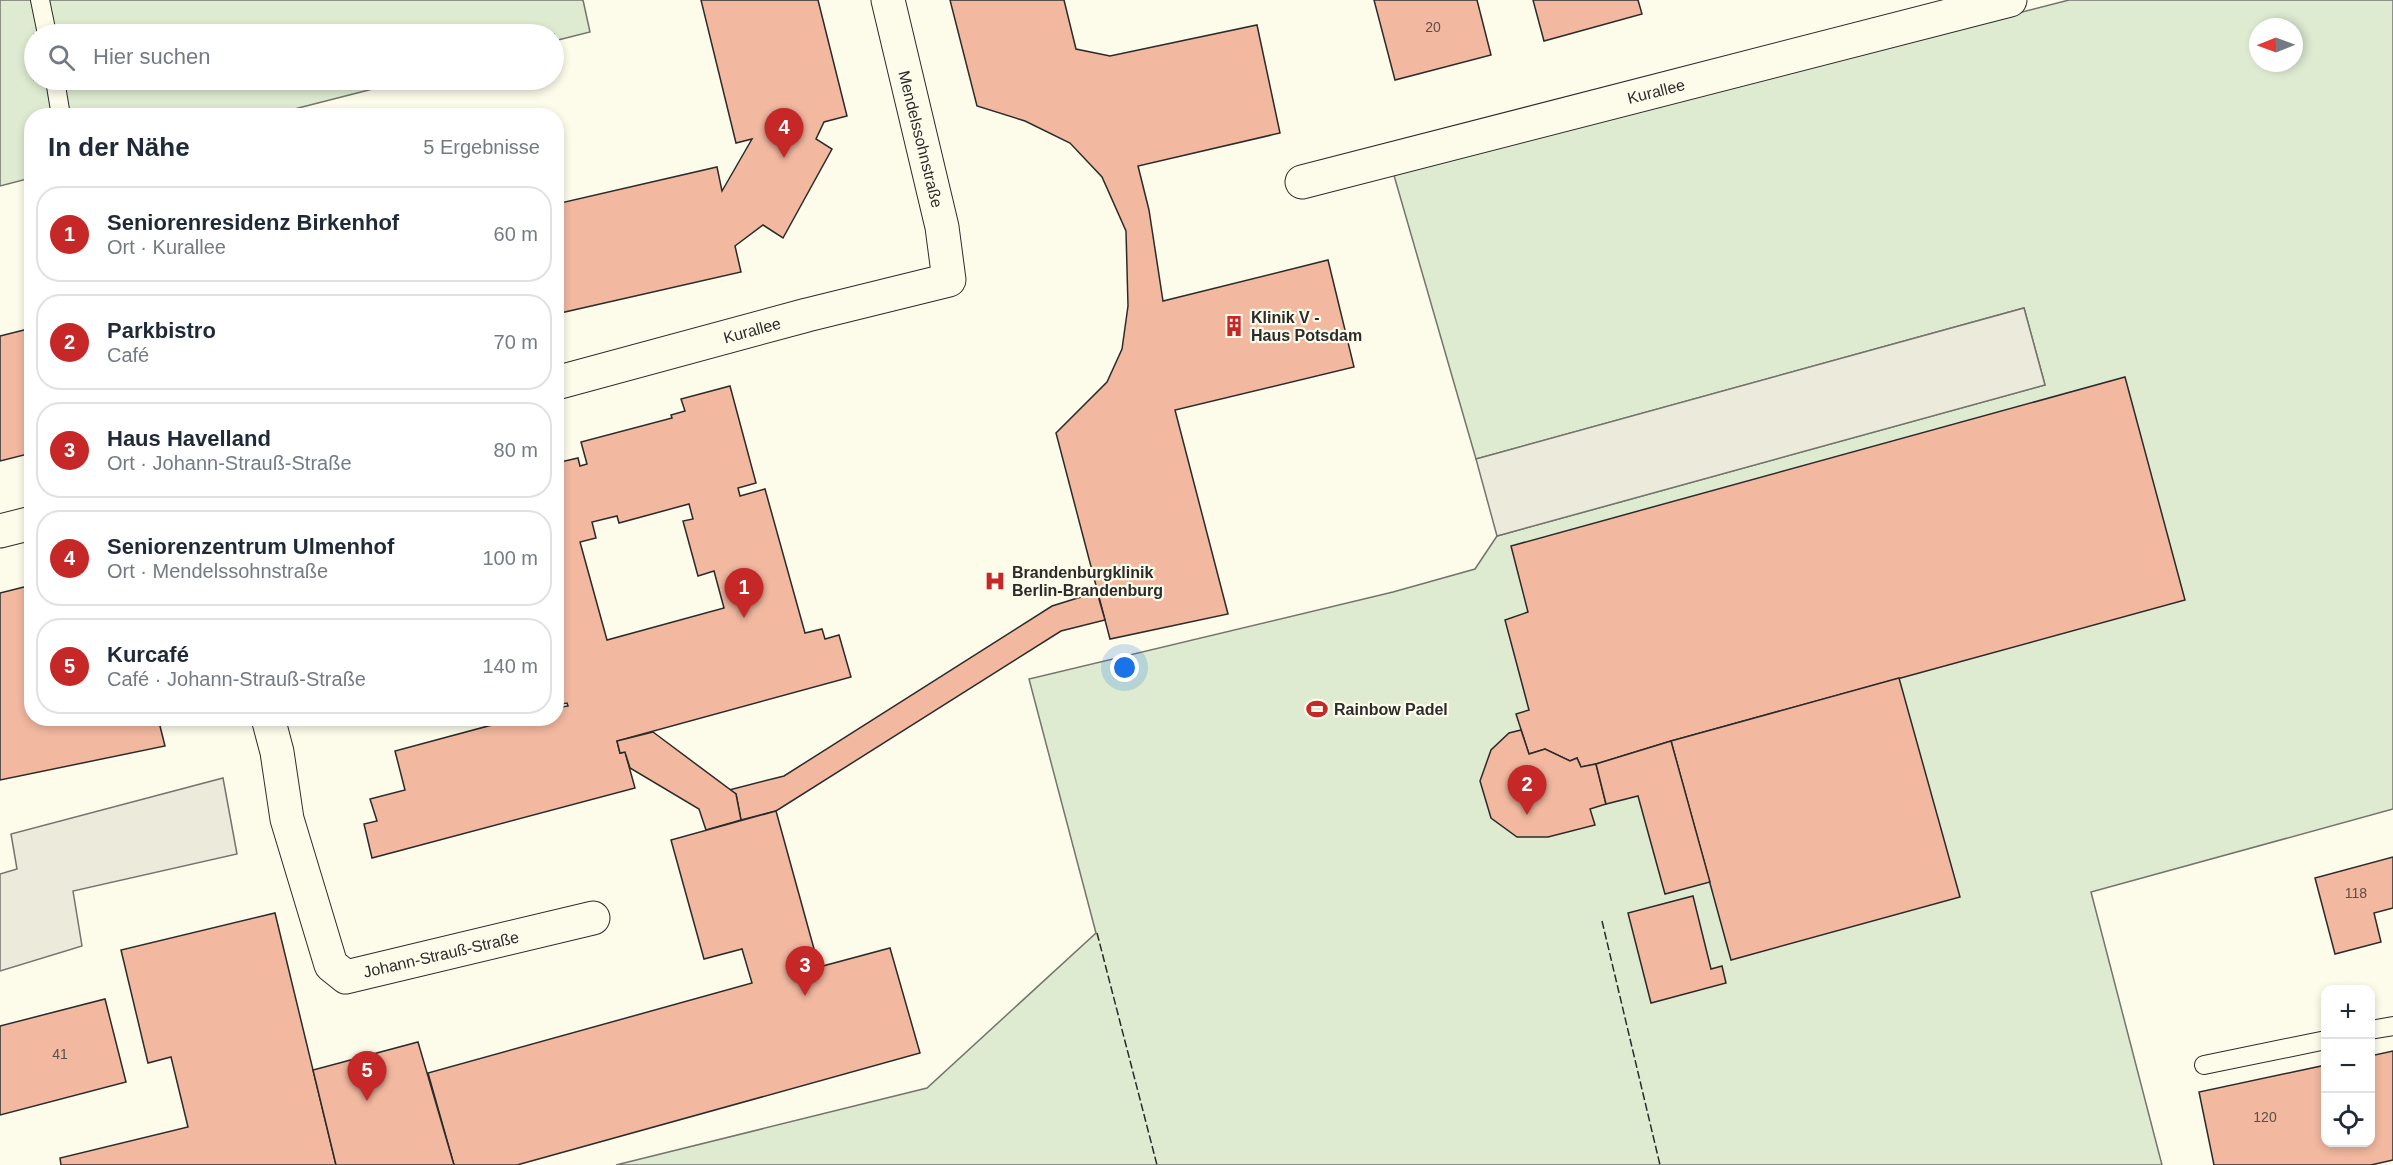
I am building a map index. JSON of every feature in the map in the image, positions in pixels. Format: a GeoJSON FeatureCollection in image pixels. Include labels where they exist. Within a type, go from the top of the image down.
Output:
{"type":"FeatureCollection","features":[{"type":"Feature","properties":{"kind":"street","name":"Mendelssohnstraße"},"geometry":{"type":"LineString","coordinates":[[888,0],[942,227],[949,280]]}},
{"type":"Feature","properties":{"kind":"street","name":"Kurallee"},"geometry":{"type":"LineString","coordinates":[[1302,182],[2010,0]]}},
{"type":"Feature","properties":{"kind":"street","name":"Kurallee"},"geometry":{"type":"LineString","coordinates":[[564,381],[807,315],[949,280]]}},
{"type":"Feature","properties":{"kind":"street"},"geometry":{"type":"LineString","coordinates":[[0,531],[24,525]]}},
{"type":"Feature","properties":{"kind":"street","name":"Johann-Strauß-Straße"},"geometry":{"type":"LineString","coordinates":[[270,726],[277,752],[287,819],[331,965],[345,977],[593,918]]}},
{"type":"Feature","properties":{"kind":"lane"},"geometry":{"type":"LineString","coordinates":[[40,0],[45,24]]}},
{"type":"Feature","properties":{"kind":"lane"},"geometry":{"type":"LineString","coordinates":[[57,90],[60,108]]}},
{"type":"Feature","properties":{"kind":"lane"},"geometry":{"type":"LineString","coordinates":[[2375,1029],[2393,1026]]}},
{"type":"Feature","properties":{"kind":"lane"},"geometry":{"type":"LineString","coordinates":[[2204,1065],[2321,1041]]}},
{"type":"Feature","properties":{"kind":"green space"},"geometry":{"type":"Polygon","coordinates":[[[0,0],[583,0],[590,32],[564,38],[564,24],[24,24],[24,90],[369,90],[298,108],[24,108],[24,180],[0,186],[0,0]]]}},
{"type":"Feature","properties":{"kind":"green space"},"geometry":{"type":"Polygon","coordinates":[[[2069,0],[2393,0],[2393,809],[2091,892],[2162,1165],[616,1165],[927,1088],[1096,933],[1029,679],[1393,592],[1475,569],[1497,536],[2045,385],[2024,308],[1476,459],[1393,172],[2069,0]]]}},
{"type":"Feature","properties":{"kind":"shaded area"},"geometry":{"type":"Polygon","coordinates":[[[2024,308],[2045,385],[1497,536],[1476,459],[2024,308]]]}},
{"type":"Feature","properties":{"kind":"shaded area"},"geometry":{"type":"Polygon","coordinates":[[[223,778],[237,854],[73,891],[82,946],[0,971],[0,874],[17,869],[11,834],[223,778]]]}},
{"type":"Feature","properties":{"kind":"building"},"geometry":{"type":"Polygon","coordinates":[[[701,0],[818,0],[847,116],[824,122],[816,139],[832,149],[783,238],[763,225],[735,246],[741,272],[564,312],[564,202],[717,167],[722,191],[752,139],[736,143],[701,0]]]}},
{"type":"Feature","properties":{"kind":"building","name":"Klinik V - Haus Potsdam"},"geometry":{"type":"Polygon","coordinates":[[[950,0],[1064,0],[1076,49],[1110,56],[1257,25],[1280,133],[1138,166],[1149,210],[1163,301],[1328,260],[1354,367],[1175,410],[1228,614],[1110,639],[1056,433],[1107,382],[1122,349],[1128,306],[1126,231],[1102,177],[1070,143],[1025,121],[977,106],[950,0]]]}},
{"type":"Feature","properties":{"kind":"building"},"geometry":{"type":"Polygon","coordinates":[[[1374,0],[1477,0],[1491,55],[1395,80],[1374,0]]]}},
{"type":"Feature","properties":{"kind":"building"},"geometry":{"type":"Polygon","coordinates":[[[1533,0],[1638,0],[1642,14],[1544,41],[1533,0]]]}},
{"type":"Feature","properties":{"kind":"building"},"geometry":{"type":"Polygon","coordinates":[[[24,330],[24,455],[0,461],[0,336],[24,330]]]}},
{"type":"Feature","properties":{"kind":"building"},"geometry":{"type":"Polygon","coordinates":[[[2125,377],[2185,600],[1671,741],[1596,764],[1581,767],[1577,758],[1570,761],[1545,749],[1529,754],[1516,714],[1529,710],[1505,620],[1528,612],[1511,546],[2125,377]]]}},
{"type":"Feature","properties":{"kind":"building"},"geometry":{"type":"Polygon","coordinates":[[[730,386],[756,483],[738,488],[740,496],[765,489],[805,633],[822,629],[825,639],[839,635],[851,677],[617,741],[620,753],[625,752],[635,788],[372,858],[364,824],[377,821],[370,799],[405,790],[395,751],[488,726],[564,726],[564,707],[568,706],[567,703],[564,704],[564,461],[578,458],[580,466],[587,464],[581,442],[672,418],[671,415],[685,411],[681,399],[730,386]],[[689,504],[619,523],[617,516],[592,522],[596,538],[580,542],[607,640],[724,608],[714,571],[698,576],[683,521],[693,519],[689,504]]]}},
{"type":"Feature","properties":{"kind":"building"},"geometry":{"type":"Polygon","coordinates":[[[24,587],[24,726],[160,726],[165,746],[0,780],[0,593],[24,587]]]}},
{"type":"Feature","properties":{"kind":"building"},"geometry":{"type":"Polygon","coordinates":[[[1097,592],[1105,620],[1061,631],[776,811],[741,820],[736,794],[729,790],[784,776],[1052,606],[1097,592]]]}},
{"type":"Feature","properties":{"kind":"building"},"geometry":{"type":"Polygon","coordinates":[[[1899,678],[1960,897],[1731,960],[1671,741],[1899,678]]]}},
{"type":"Feature","properties":{"kind":"building"},"geometry":{"type":"Polygon","coordinates":[[[1521,730],[1529,754],[1545,749],[1570,761],[1577,758],[1581,767],[1596,764],[1606,804],[1590,809],[1595,825],[1548,837],[1517,837],[1491,818],[1480,781],[1491,750],[1509,733],[1521,730]]]}},
{"type":"Feature","properties":{"kind":"building"},"geometry":{"type":"Polygon","coordinates":[[[653,732],[736,794],[741,820],[706,830],[699,809],[630,768],[625,752],[620,753],[617,741],[653,732]]]}},
{"type":"Feature","properties":{"kind":"building"},"geometry":{"type":"Polygon","coordinates":[[[1671,741],[1710,882],[1665,894],[1638,796],[1606,804],[1596,764],[1671,741]]]}},
{"type":"Feature","properties":{"kind":"building"},"geometry":{"type":"Polygon","coordinates":[[[776,811],[819,967],[890,948],[920,1053],[517,1165],[454,1165],[428,1073],[752,983],[742,949],[704,959],[671,840],[776,811]]]}},
{"type":"Feature","properties":{"kind":"building"},"geometry":{"type":"Polygon","coordinates":[[[2393,857],[2393,908],[2374,913],[2381,942],[2335,954],[2315,878],[2393,857]]]}},
{"type":"Feature","properties":{"kind":"building"},"geometry":{"type":"Polygon","coordinates":[[[1693,896],[1711,969],[1722,966],[1726,983],[1651,1003],[1628,913],[1693,896]]]}},
{"type":"Feature","properties":{"kind":"building"},"geometry":{"type":"Polygon","coordinates":[[[275,913],[336,1165],[61,1165],[60,1158],[188,1127],[171,1057],[148,1063],[121,950],[275,913]]]}},
{"type":"Feature","properties":{"kind":"building"},"geometry":{"type":"Polygon","coordinates":[[[105,999],[126,1082],[0,1115],[0,1026],[105,999]]]}},
{"type":"Feature","properties":{"kind":"building"},"geometry":{"type":"Polygon","coordinates":[[[418,1042],[454,1165],[336,1165],[313,1070],[418,1042]]]}},
{"type":"Feature","properties":{"kind":"building"},"geometry":{"type":"Polygon","coordinates":[[[2393,1051],[2393,1160],[2371,1165],[2214,1165],[2199,1092],[2321,1066],[2321,1147],[2375,1147],[2375,1055],[2393,1051]]]}},
{"type":"Feature","properties":{"kind":"fence"},"geometry":{"type":"LineString","coordinates":[[1602,921],[1660,1165]]}},
{"type":"Feature","properties":{"kind":"fence"},"geometry":{"type":"LineString","coordinates":[[1097,933],[1157,1165]]}},
{"type":"Feature","properties":{"kind":"place","name":"Seniorenzentrum Ulmenhof"},"geometry":{"type":"Point","coordinates":[784,158]}},
{"type":"Feature","properties":{"kind":"place","name":"Klinik V - Haus Potsdam"},"geometry":{"type":"Point","coordinates":[1234,326]}},
{"type":"Feature","properties":{"kind":"place","name":"Brandenburgklinik Berlin-Brandenburg"},"geometry":{"type":"Point","coordinates":[995,581]}},
{"type":"Feature","properties":{"kind":"place","name":"Seniorenresidenz Birkenhof"},"geometry":{"type":"Point","coordinates":[744,618]}},
{"type":"Feature","properties":{"kind":"place","name":"Rainbow Padel"},"geometry":{"type":"Point","coordinates":[1317,709]}},
{"type":"Feature","properties":{"kind":"place","name":"Parkbistro"},"geometry":{"type":"Point","coordinates":[1527,815]}},
{"type":"Feature","properties":{"kind":"place","name":"Haus Havelland"},"geometry":{"type":"Point","coordinates":[805,996]}},
{"type":"Feature","properties":{"kind":"place","name":"Kurcafé"},"geometry":{"type":"Point","coordinates":[367,1101]}}]}
